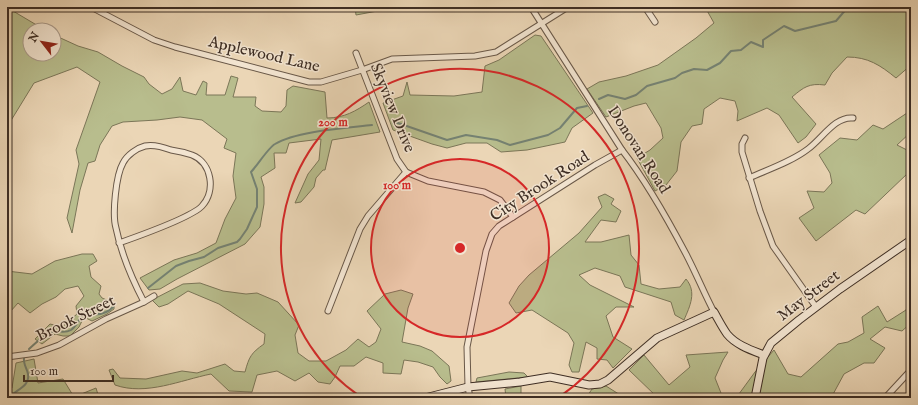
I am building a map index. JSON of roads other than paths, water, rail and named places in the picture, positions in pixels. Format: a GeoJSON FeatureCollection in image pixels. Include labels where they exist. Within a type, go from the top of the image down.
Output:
{"type":"FeatureCollection","features":[{"type":"Feature","properties":{"kind":"street","name":"Applewood Lane"},"geometry":{"type":"LineString","coordinates":[[90,7],[154,40],[175,47],[309,82],[321,82],[362,70],[392,59],[475,56],[496,52],[568,7]]}},
{"type":"Feature","properties":{"kind":"street","name":"Donovan Road"},"geometry":{"type":"LineString","coordinates":[[531,7],[622,150],[649,189],[686,255],[714,312]]}},
{"type":"Feature","properties":{"kind":"street"},"geometry":{"type":"LineString","coordinates":[[645,7],[655,22]]}},
{"type":"Feature","properties":{"kind":"street","name":"Skyview Drive"},"geometry":{"type":"LineString","coordinates":[[356,53],[396,159],[406,172],[428,181],[484,192],[500,200],[513,217]]}},
{"type":"Feature","properties":{"kind":"street"},"geometry":{"type":"LineString","coordinates":[[749,178],[785,163],[808,150],[843,119],[853,118]]}},
{"type":"Feature","properties":{"kind":"street"},"geometry":{"type":"LineString","coordinates":[[745,138],[742,144],[742,152],[765,228],[773,246],[816,307]]}},
{"type":"Feature","properties":{"kind":"street"},"geometry":{"type":"LineString","coordinates":[[120,243],[186,216],[202,207],[209,197],[211,186],[209,174],[203,163],[193,155],[155,146],[144,146],[132,153],[123,163],[118,179],[114,216],[120,243],[144,302]]}},
{"type":"Feature","properties":{"kind":"street","name":"City Brook Road"},"geometry":{"type":"LineString","coordinates":[[470,398],[468,387],[467,347],[486,251],[492,234],[499,226],[595,165],[622,150]]}},
{"type":"Feature","properties":{"kind":"street"},"geometry":{"type":"LineString","coordinates":[[328,311],[360,229],[368,216],[406,172]]}},
{"type":"Feature","properties":{"kind":"street","name":"May Street"},"geometry":{"type":"LineString","coordinates":[[755,398],[764,355],[771,343],[816,307],[911,240]]}},
{"type":"Feature","properties":{"kind":"street","name":"Brook Street"},"geometry":{"type":"LineString","coordinates":[[7,357],[37,353],[59,345],[106,319],[154,296]]}},
{"type":"Feature","properties":{"kind":"street"},"geometry":{"type":"LineString","coordinates":[[425,398],[468,387],[520,382],[550,377],[589,385],[600,384],[608,380],[657,338],[714,312],[726,333],[732,339],[748,349],[764,355]]}},
{"type":"Feature","properties":{"kind":"street"},"geometry":{"type":"LineString","coordinates":[[886,397],[911,370]]}},
{"type":"Feature","properties":{"kind":"waterway"},"geometry":{"type":"LineString","coordinates":[[599,99],[608,95],[625,99],[636,95],[647,86],[675,78],[682,73],[694,69],[707,70],[720,63],[731,51],[741,50],[751,42],[763,47],[763,40],[784,26],[795,31],[836,21],[848,7]]}},
{"type":"Feature","properties":{"kind":"waterway"},"geometry":{"type":"LineString","coordinates":[[393,123],[398,123],[447,140],[466,135],[497,140],[510,145],[548,135],[560,128],[577,108],[587,106]]}},
{"type":"Feature","properties":{"kind":"waterway"},"geometry":{"type":"LineString","coordinates":[[148,288],[176,266],[204,257],[218,248],[237,242],[240,239],[247,229],[257,207],[257,189],[251,172],[269,149],[275,144],[295,136],[308,133],[372,125]]}},
{"type":"Feature","properties":{"kind":"waterway"},"geometry":{"type":"LineString","coordinates":[[29,349],[49,333],[66,332],[71,330],[85,313],[101,314],[114,306]]}},
{"type":"Feature","properties":{"kind":"waterway"},"geometry":{"type":"LineString","coordinates":[[9,398],[27,382],[28,374],[24,358]]}}]}
